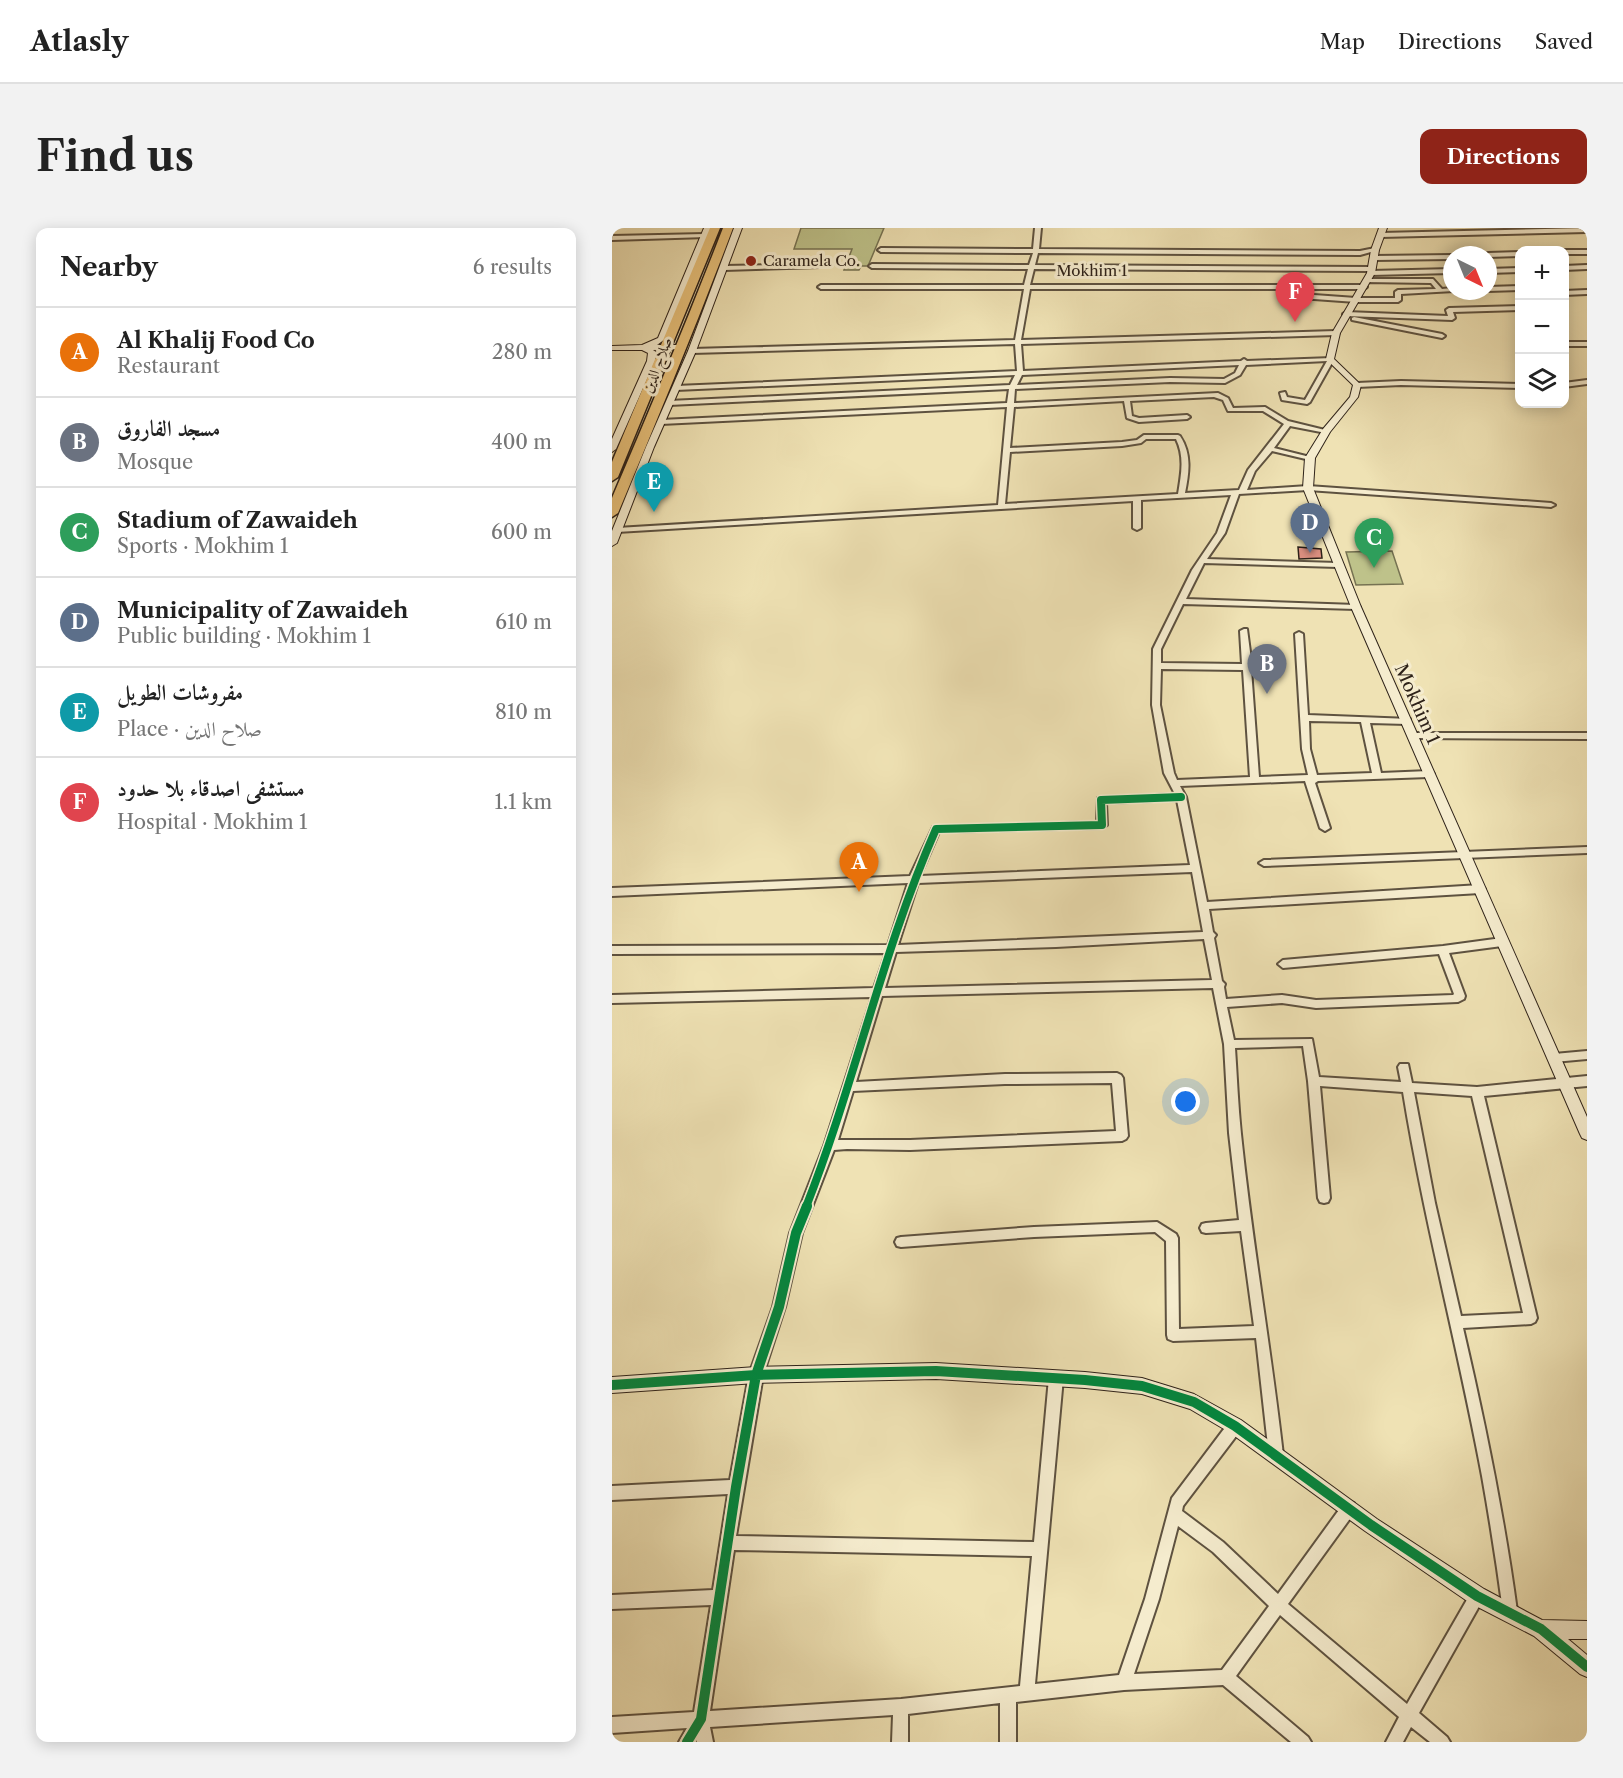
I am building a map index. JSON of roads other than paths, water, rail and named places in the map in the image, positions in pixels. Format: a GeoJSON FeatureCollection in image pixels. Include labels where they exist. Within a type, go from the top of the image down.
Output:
{"type":"FeatureCollection","features":[{"type":"Feature","properties":{"kind":"highway","name":"صلاح الدين"},"geometry":{"type":"LineString","coordinates":[[612,513],[657,406],[691,279],[715,228]]}},
{"type":"Feature","properties":{"kind":"highway","name":"صلاح الدين"},"geometry":{"type":"LineString","coordinates":[[612,477],[672,348],[700,302],[728,228]]}},
{"type":"Feature","properties":{"kind":"highway"},"geometry":{"type":"LineString","coordinates":[[636,453],[650,447]]}},
{"type":"Feature","properties":{"kind":"street"},"geometry":{"type":"LineString","coordinates":[[612,543],[650,447],[692,351],[738,228]]}},
{"type":"Feature","properties":{"kind":"street"},"geometry":{"type":"LineString","coordinates":[[1000,507],[1012,388],[1020,372],[1018,342],[1027,286],[1036,250],[1038,228]]}},
{"type":"Feature","properties":{"kind":"street"},"geometry":{"type":"LineString","coordinates":[[1283,393],[1284,399],[1307,402],[1330,360],[1336,333],[1356,300],[1370,270],[1382,232],[1587,230]]}},
{"type":"Feature","properties":{"kind":"street"},"geometry":{"type":"LineString","coordinates":[[612,238],[707,232],[691,279],[661,339],[643,349]]}},
{"type":"Feature","properties":{"kind":"street"},"geometry":{"type":"LineString","coordinates":[[881,250],[1360,253],[1370,270]]}},
{"type":"Feature","properties":{"kind":"street"},"geometry":{"type":"LineString","coordinates":[[1569,252],[1587,252]]}},
{"type":"Feature","properties":{"kind":"street"},"geometry":{"type":"LineString","coordinates":[[1497,255],[1515,254]]}},
{"type":"Feature","properties":{"kind":"street"},"geometry":{"type":"LineString","coordinates":[[1370,270],[1443,258]]}},
{"type":"Feature","properties":{"kind":"street"},"geometry":{"type":"LineString","coordinates":[[724,268],[818,266]]}},
{"type":"Feature","properties":{"kind":"street"},"geometry":{"type":"LineString","coordinates":[[872,266],[1443,271]]}},
{"type":"Feature","properties":{"kind":"street"},"geometry":{"type":"LineString","coordinates":[[1569,268],[1587,267]]}},
{"type":"Feature","properties":{"kind":"street"},"geometry":{"type":"LineString","coordinates":[[1370,270],[1433,280],[1440,290]]}},
{"type":"Feature","properties":{"kind":"street","name":"Mokhim 1"},"geometry":{"type":"LineString","coordinates":[[820,287],[1027,286],[1370,270]]}},
{"type":"Feature","properties":{"kind":"street"},"geometry":{"type":"LineString","coordinates":[[1497,271],[1515,270]]}},
{"type":"Feature","properties":{"kind":"street"},"geometry":{"type":"LineString","coordinates":[[1497,289],[1515,288]]}},
{"type":"Feature","properties":{"kind":"street"},"geometry":{"type":"LineString","coordinates":[[1300,296],[1398,300],[1398,292],[1440,290]]}},
{"type":"Feature","properties":{"kind":"street"},"geometry":{"type":"LineString","coordinates":[[1569,293],[1587,292]]}},
{"type":"Feature","properties":{"kind":"street"},"geometry":{"type":"LineString","coordinates":[[1346,315],[1452,318],[1449,310],[1515,308]]}},
{"type":"Feature","properties":{"kind":"street"},"geometry":{"type":"LineString","coordinates":[[1346,315],[1387,327],[1442,336]]}},
{"type":"Feature","properties":{"kind":"street"},"geometry":{"type":"LineString","coordinates":[[1386,316],[1387,327]]}},
{"type":"Feature","properties":{"kind":"street"},"geometry":{"type":"LineString","coordinates":[[692,351],[1336,333]]}},
{"type":"Feature","properties":{"kind":"street"},"geometry":{"type":"LineString","coordinates":[[1569,344],[1587,344]]}},
{"type":"Feature","properties":{"kind":"street"},"geometry":{"type":"LineString","coordinates":[[612,349],[672,348]]}},
{"type":"Feature","properties":{"kind":"street"},"geometry":{"type":"LineString","coordinates":[[612,449],[651,361],[652,352],[643,349]]}},
{"type":"Feature","properties":{"kind":"street"},"geometry":{"type":"LineString","coordinates":[[676,388],[1244,361],[1330,360],[1357,385],[1401,383],[1515,387]]}},
{"type":"Feature","properties":{"kind":"street"},"geometry":{"type":"LineString","coordinates":[[669,403],[1170,380],[1225,381],[1238,374],[1244,361]]}},
{"type":"Feature","properties":{"kind":"street"},"geometry":{"type":"LineString","coordinates":[[1569,384],[1587,382]]}},
{"type":"Feature","properties":{"kind":"street","name":"Mokhim 1"},"geometry":{"type":"LineString","coordinates":[[1357,385],[1354,397],[1326,431],[1310,458],[1308,488],[1356,607],[1587,1134]]}},
{"type":"Feature","properties":{"kind":"street"},"geometry":{"type":"LineString","coordinates":[[661,422],[1222,395],[1227,398],[1230,410],[1265,409],[1274,418],[1288,424],[1326,431]]}},
{"type":"Feature","properties":{"kind":"street"},"geometry":{"type":"LineString","coordinates":[[1127,400],[1129,417],[1139,420],[1187,417]]}},
{"type":"Feature","properties":{"kind":"street"},"geometry":{"type":"LineString","coordinates":[[1276,1455],[1235,1133],[1229,1044],[1220,984],[1181,797],[1169,773],[1156,705],[1157,649],[1180,601],[1221,533],[1239,492],[1252,470],[1288,424]]}},
{"type":"Feature","properties":{"kind":"street"},"geometry":{"type":"LineString","coordinates":[[1006,450],[1122,444],[1139,442],[1144,437],[1178,437],[1183,445],[1187,469],[1181,495]]}},
{"type":"Feature","properties":{"kind":"street"},"geometry":{"type":"LineString","coordinates":[[1270,449],[1310,458]]}},
{"type":"Feature","properties":{"kind":"street"},"geometry":{"type":"LineString","coordinates":[[617,530],[1308,488],[1551,506]]}},
{"type":"Feature","properties":{"kind":"street"},"geometry":{"type":"LineString","coordinates":[[1137,498],[1137,528]]}},
{"type":"Feature","properties":{"kind":"street"},"geometry":{"type":"LineString","coordinates":[[1203,561],[1338,565]]}},
{"type":"Feature","properties":{"kind":"street"},"geometry":{"type":"LineString","coordinates":[[1180,601],[1356,607]]}},
{"type":"Feature","properties":{"kind":"street"},"geometry":{"type":"LineString","coordinates":[[1244,631],[1256,780]]}},
{"type":"Feature","properties":{"kind":"street"},"geometry":{"type":"LineString","coordinates":[[1299,634],[1306,749],[1325,828]]}},
{"type":"Feature","properties":{"kind":"street"},"geometry":{"type":"LineString","coordinates":[[1158,666],[1248,667]]}},
{"type":"Feature","properties":{"kind":"street"},"geometry":{"type":"LineString","coordinates":[[1305,718],[1407,721]]}},
{"type":"Feature","properties":{"kind":"street"},"geometry":{"type":"LineString","coordinates":[[1365,721],[1377,776]]}},
{"type":"Feature","properties":{"kind":"street"},"geometry":{"type":"LineString","coordinates":[[1414,736],[1587,736]]}},
{"type":"Feature","properties":{"kind":"street"},"geometry":{"type":"LineString","coordinates":[[1175,783],[1312,780],[1429,774]]}},
{"type":"Feature","properties":{"kind":"street"},"geometry":{"type":"LineString","coordinates":[[687,1742],[700,1719],[756,1375],[779,1307],[796,1233],[830,1146],[860,1057],[877,992],[894,946],[914,879],[936,829],[1102,825],[1101,800],[1181,797]]}},
{"type":"Feature","properties":{"kind":"street"},"geometry":{"type":"LineString","coordinates":[[1264,863],[1465,854],[1484,856],[1587,850]]}},
{"type":"Feature","properties":{"kind":"street"},"geometry":{"type":"LineString","coordinates":[[612,892],[1196,867]]}},
{"type":"Feature","properties":{"kind":"street"},"geometry":{"type":"LineString","coordinates":[[1204,906],[1480,889]]}},
{"type":"Feature","properties":{"kind":"street"},"geometry":{"type":"LineString","coordinates":[[612,950],[690,948],[798,950],[1107,941],[1210,935]]}},
{"type":"Feature","properties":{"kind":"street"},"geometry":{"type":"LineString","coordinates":[[1283,964],[1443,950],[1502,942]]}},
{"type":"Feature","properties":{"kind":"street"},"geometry":{"type":"LineString","coordinates":[[1223,1003],[1282,999],[1316,1004],[1454,999],[1460,996],[1458,985],[1443,950]]}},
{"type":"Feature","properties":{"kind":"street"},"geometry":{"type":"LineString","coordinates":[[612,999],[1220,984]]}},
{"type":"Feature","properties":{"kind":"street"},"geometry":{"type":"LineString","coordinates":[[1229,1044],[1308,1042],[1314,1081],[1324,1198]]}},
{"type":"Feature","properties":{"kind":"street"},"geometry":{"type":"LineString","coordinates":[[1554,1059],[1587,1055]]}},
{"type":"Feature","properties":{"kind":"street"},"geometry":{"type":"LineString","coordinates":[[1404,1067],[1426,1196],[1492,1485],[1510,1611]]}},
{"type":"Feature","properties":{"kind":"street"},"geometry":{"type":"LineString","coordinates":[[830,1146],[1122,1136],[1117,1078],[1005,1079],[848,1087]]}},
{"type":"Feature","properties":{"kind":"street"},"geometry":{"type":"LineString","coordinates":[[1314,1081],[1477,1092],[1587,1081]]}},
{"type":"Feature","properties":{"kind":"street"},"geometry":{"type":"LineString","coordinates":[[1456,1322],[1531,1317],[1477,1092]]}},
{"type":"Feature","properties":{"kind":"street"},"geometry":{"type":"LineString","coordinates":[[1206,1228],[1246,1225]]}},
{"type":"Feature","properties":{"kind":"street"},"geometry":{"type":"LineString","coordinates":[[901,1242],[1034,1232],[1156,1227],[1172,1238],[1173,1335],[1261,1332]]}},
{"type":"Feature","properties":{"kind":"street"},"geometry":{"type":"LineString","coordinates":[[612,1385],[756,1375],[936,1371],[1142,1386],[1194,1402],[1235,1426],[1371,1525],[1477,1596],[1541,1629],[1587,1667]]}},
{"type":"Feature","properties":{"kind":"street"},"geometry":{"type":"LineString","coordinates":[[1027,1692],[1056,1378]]}},
{"type":"Feature","properties":{"kind":"street"},"geometry":{"type":"LineString","coordinates":[[1124,1682],[1152,1599],[1177,1503],[1235,1426]]}},
{"type":"Feature","properties":{"kind":"street"},"geometry":{"type":"LineString","coordinates":[[612,1493],[736,1487]]}},
{"type":"Feature","properties":{"kind":"street"},"geometry":{"type":"LineString","coordinates":[[1226,1677],[1280,1606],[1349,1508]]}},
{"type":"Feature","properties":{"kind":"street"},"geometry":{"type":"LineString","coordinates":[[1175,1515],[1218,1546],[1280,1606],[1442,1742]]}},
{"type":"Feature","properties":{"kind":"street"},"geometry":{"type":"LineString","coordinates":[[727,1543],[1040,1549]]}},
{"type":"Feature","properties":{"kind":"street"},"geometry":{"type":"LineString","coordinates":[[1394,1742],[1477,1596]]}},
{"type":"Feature","properties":{"kind":"street"},"geometry":{"type":"LineString","coordinates":[[612,1602],[719,1597]]}},
{"type":"Feature","properties":{"kind":"street"},"geometry":{"type":"LineString","coordinates":[[1541,1629],[1587,1630]]}},
{"type":"Feature","properties":{"kind":"street"},"geometry":{"type":"LineString","coordinates":[[612,1725],[901,1707],[1124,1682],[1226,1677],[1303,1742]]}},
{"type":"Feature","properties":{"kind":"street"},"geometry":{"type":"LineString","coordinates":[[1008,1696],[1008,1742]]}},
{"type":"Feature","properties":{"kind":"street"},"geometry":{"type":"LineString","coordinates":[[900,1742],[901,1707]]}},
{"type":"Feature","properties":{"kind":"street"},"geometry":{"type":"LineString","coordinates":[[700,1719],[705,1742]]}},
{"type":"Feature","properties":{"kind":"place","name":"Caramela Co."},"geometry":{"type":"Point","coordinates":[751,261]}},
{"type":"Feature","properties":{"kind":"place","name":"مستشفى اصدقاء بلا حدود"},"geometry":{"type":"Point","coordinates":[1295,322]}},
{"type":"Feature","properties":{"kind":"place","name":"مفروشات الطويل"},"geometry":{"type":"Point","coordinates":[654,512]}},
{"type":"Feature","properties":{"kind":"place","name":"Municipality of Zawaideh"},"geometry":{"type":"Point","coordinates":[1310,553]}},
{"type":"Feature","properties":{"kind":"place","name":"Stadium of Zawaideh"},"geometry":{"type":"Point","coordinates":[1374,568]}},
{"type":"Feature","properties":{"kind":"place","name":"مسجد الفاروق"},"geometry":{"type":"Point","coordinates":[1267,694]}},
{"type":"Feature","properties":{"kind":"place","name":"Al Khalij Food Co"},"geometry":{"type":"Point","coordinates":[859,892]}}]}
